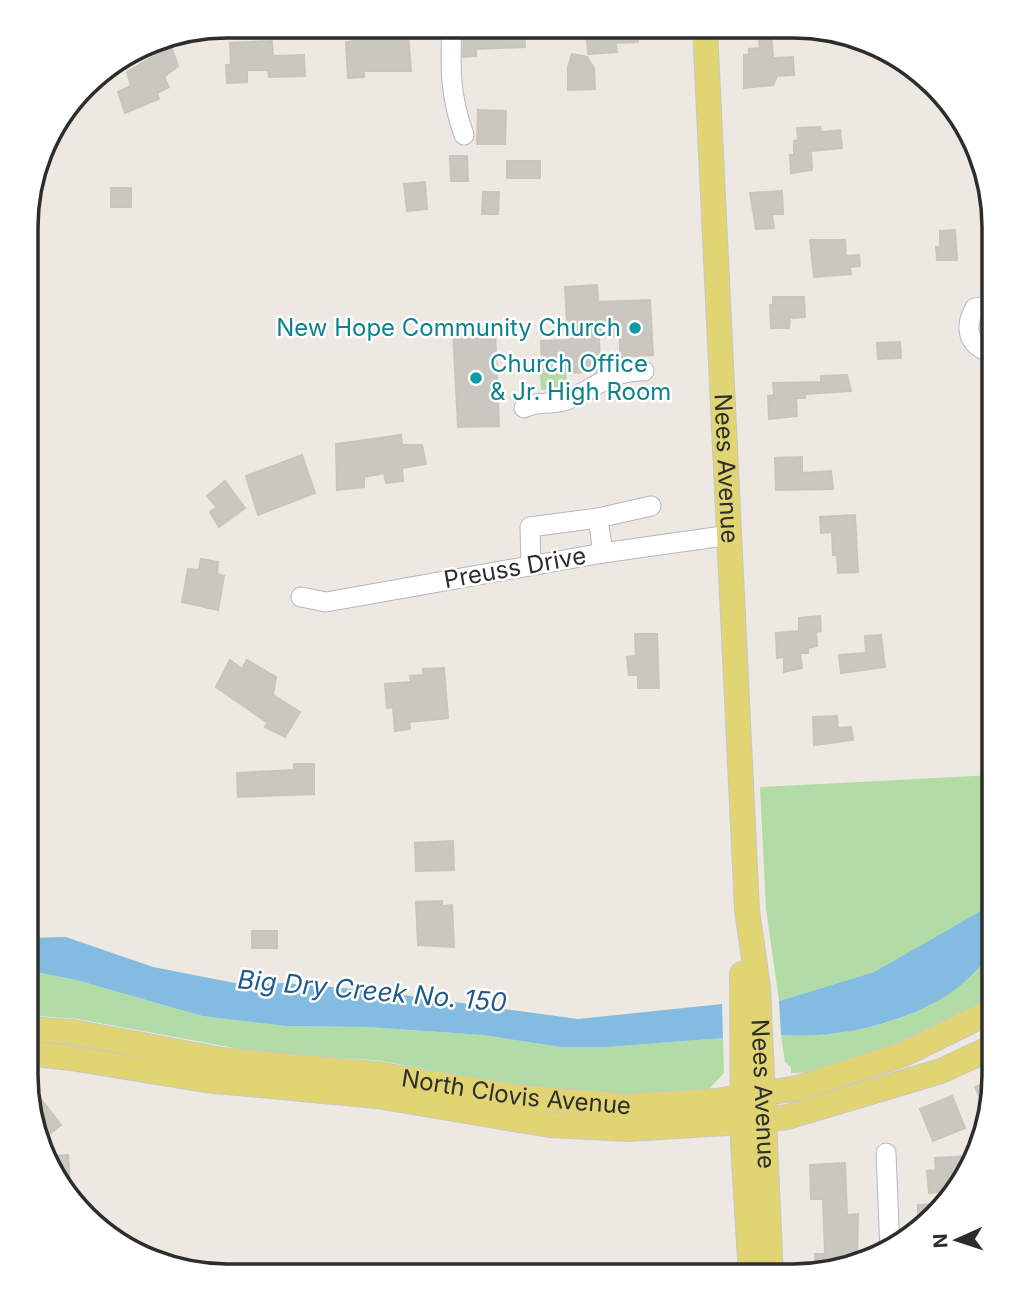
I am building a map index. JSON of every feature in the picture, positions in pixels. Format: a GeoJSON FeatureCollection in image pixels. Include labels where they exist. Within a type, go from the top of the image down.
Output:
{"type":"FeatureCollection","features":[{"type":"Feature","properties":{"kind":"main road","name":"Nees Avenue"},"geometry":{"type":"LineString","coordinates":[[706,39],[747,910],[741,990],[770,1264]]}},
{"type":"Feature","properties":{"kind":"main road","name":"North Clovis Avenue"},"geometry":{"type":"LineString","coordinates":[[39,1054],[205,1080],[377,1096],[550,1125],[628,1129],[753,1109],[798,1088],[904,1054],[981,1016]]}},
{"type":"Feature","properties":{"kind":"main road","name":"North Clovis Avenue"},"geometry":{"type":"LineString","coordinates":[[39,1030],[73,1032],[222,1060],[376,1074],[518,1097],[626,1105],[753,1109],[799,1114],[941,1071],[981,1052]]}},
{"type":"Feature","properties":{"kind":"main road","name":"Nees Avenue"},"geometry":{"type":"LineString","coordinates":[[751,1264],[753,1109]]}},
{"type":"Feature","properties":{"kind":"street"},"geometry":{"type":"LineString","coordinates":[[452,39],[451,88],[464,135]]}},
{"type":"Feature","properties":{"kind":"street"},"geometry":{"type":"LineString","coordinates":[[982,307],[975,308],[967,329],[982,350]]}},
{"type":"Feature","properties":{"kind":"street"},"geometry":{"type":"LineString","coordinates":[[524,408],[531,404],[565,400],[625,371],[644,371]]}},
{"type":"Feature","properties":{"kind":"street"},"geometry":{"type":"LineString","coordinates":[[531,565],[530,527],[598,518],[651,506]]}},
{"type":"Feature","properties":{"kind":"street"},"geometry":{"type":"LineString","coordinates":[[598,518],[603,552]]}},
{"type":"Feature","properties":{"kind":"street","name":"Preuss Drive"},"geometry":{"type":"LineString","coordinates":[[302,597],[326,602],[603,552],[730,534]]}},
{"type":"Feature","properties":{"kind":"street"},"geometry":{"type":"LineString","coordinates":[[886,1153],[889,1237]]}},
{"type":"Feature","properties":{"kind":"green space"},"geometry":{"type":"Polygon","coordinates":[[[566,373],[567,388],[541,390],[540,374],[566,373]]]}},
{"type":"Feature","properties":{"kind":"green space"},"geometry":{"type":"Polygon","coordinates":[[[981,776],[981,911],[874,972],[779,1001],[766,909],[760,787],[981,776]]]}},
{"type":"Feature","properties":{"kind":"green space"},"geometry":{"type":"Polygon","coordinates":[[[981,964],[981,1005],[934,1027],[874,1051],[802,1073],[791,1073],[791,1067],[785,1062],[781,1035],[852,1031],[904,1017],[938,998],[981,964]]]}},
{"type":"Feature","properties":{"kind":"green space"},"geometry":{"type":"Polygon","coordinates":[[[39,973],[76,980],[202,1016],[285,1026],[367,1027],[483,1035],[560,1047],[608,1047],[723,1038],[724,1073],[709,1089],[633,1094],[550,1090],[374,1060],[256,1052],[78,1019],[39,1016],[39,973]]]}},
{"type":"Feature","properties":{"kind":"water"},"geometry":{"type":"Polygon","coordinates":[[[981,911],[981,965],[958,987],[934,1003],[893,1020],[848,1032],[781,1035],[779,1001],[874,972],[981,911]]]}},
{"type":"Feature","properties":{"kind":"water","name":"Big Dry Creek No. 150"},"geometry":{"type":"Polygon","coordinates":[[[66,937],[153,967],[245,985],[283,983],[367,990],[578,1019],[722,1004],[723,1038],[608,1047],[560,1047],[483,1035],[367,1027],[285,1026],[202,1016],[76,980],[39,973],[39,938],[66,937]]]}},
{"type":"Feature","properties":{"kind":"building"},"geometry":{"type":"Polygon","coordinates":[[[408,39],[411,71],[364,71],[364,77],[348,78],[346,42],[408,39]]]}},
{"type":"Feature","properties":{"kind":"building"},"geometry":{"type":"Polygon","coordinates":[[[464,39],[525,39],[525,47],[476,49],[476,56],[463,57],[464,39]]]}},
{"type":"Feature","properties":{"kind":"building"},"geometry":{"type":"Polygon","coordinates":[[[587,39],[638,39],[638,42],[616,43],[617,52],[588,54],[587,39]]]}},
{"type":"Feature","properties":{"kind":"building"},"geometry":{"type":"Polygon","coordinates":[[[759,39],[772,39],[773,58],[793,57],[794,75],[777,76],[773,85],[744,88],[744,55],[749,54],[749,49],[760,48],[759,39]]]}},
{"type":"Feature","properties":{"kind":"building"},"geometry":{"type":"Polygon","coordinates":[[[272,41],[273,56],[304,55],[305,76],[269,77],[268,70],[247,70],[247,82],[227,83],[226,65],[231,65],[230,43],[272,41]]]}},
{"type":"Feature","properties":{"kind":"building"},"geometry":{"type":"Polygon","coordinates":[[[171,47],[178,66],[164,77],[169,87],[157,93],[159,99],[125,113],[118,92],[131,86],[127,72],[171,47]]]}},
{"type":"Feature","properties":{"kind":"building"},"geometry":{"type":"Polygon","coordinates":[[[572,54],[587,57],[594,68],[595,89],[568,90],[568,67],[572,54]]]}},
{"type":"Feature","properties":{"kind":"building"},"geometry":{"type":"Polygon","coordinates":[[[478,110],[506,111],[505,144],[477,144],[478,110]]]}},
{"type":"Feature","properties":{"kind":"building"},"geometry":{"type":"Polygon","coordinates":[[[820,127],[821,132],[840,130],[842,148],[811,151],[812,170],[791,173],[790,155],[794,155],[794,141],[798,140],[797,128],[820,127]]]}},
{"type":"Feature","properties":{"kind":"building"},"geometry":{"type":"Polygon","coordinates":[[[450,156],[467,156],[468,181],[451,181],[450,156]]]}},
{"type":"Feature","properties":{"kind":"building"},"geometry":{"type":"Polygon","coordinates":[[[507,161],[540,161],[540,178],[507,178],[507,161]]]}},
{"type":"Feature","properties":{"kind":"building"},"geometry":{"type":"Polygon","coordinates":[[[425,182],[427,209],[407,211],[404,184],[425,182]]]}},
{"type":"Feature","properties":{"kind":"building"},"geometry":{"type":"Polygon","coordinates":[[[111,188],[131,188],[131,207],[111,207],[111,188]]]}},
{"type":"Feature","properties":{"kind":"building"},"geometry":{"type":"Polygon","coordinates":[[[782,191],[783,214],[772,214],[774,228],[756,229],[750,193],[782,191]]]}},
{"type":"Feature","properties":{"kind":"building"},"geometry":{"type":"Polygon","coordinates":[[[483,192],[499,192],[498,214],[482,214],[483,192]]]}},
{"type":"Feature","properties":{"kind":"building"},"geometry":{"type":"Polygon","coordinates":[[[955,230],[957,260],[937,260],[936,247],[940,247],[940,231],[955,230]]]}},
{"type":"Feature","properties":{"kind":"building"},"geometry":{"type":"Polygon","coordinates":[[[810,240],[845,240],[846,256],[859,255],[860,266],[850,267],[851,274],[814,277],[810,240]]]}},
{"type":"Feature","properties":{"kind":"building"},"geometry":{"type":"Polygon","coordinates":[[[597,285],[598,302],[650,300],[653,355],[620,357],[620,336],[599,337],[600,369],[595,372],[542,374],[541,341],[568,340],[565,287],[597,285]]]}},
{"type":"Feature","properties":{"kind":"building"},"geometry":{"type":"Polygon","coordinates":[[[773,297],[804,297],[805,317],[790,318],[789,328],[771,328],[770,305],[773,305],[773,297]]]}},
{"type":"Feature","properties":{"kind":"building","name":"Church Office & Jr. High Room"},"geometry":{"type":"Polygon","coordinates":[[[495,329],[499,426],[458,427],[453,330],[495,329]]]}},
{"type":"Feature","properties":{"kind":"building"},"geometry":{"type":"Polygon","coordinates":[[[900,342],[901,358],[878,359],[877,343],[900,342]]]}},
{"type":"Feature","properties":{"kind":"building"},"geometry":{"type":"Polygon","coordinates":[[[847,375],[851,391],[805,394],[805,398],[796,398],[797,416],[769,419],[768,396],[774,395],[773,383],[821,382],[821,376],[847,375]]]}},
{"type":"Feature","properties":{"kind":"building"},"geometry":{"type":"Polygon","coordinates":[[[401,435],[402,445],[422,445],[426,464],[402,468],[403,481],[386,483],[384,473],[364,477],[364,487],[337,490],[336,444],[401,435]]]}},
{"type":"Feature","properties":{"kind":"building"},"geometry":{"type":"Polygon","coordinates":[[[302,455],[315,493],[258,515],[246,476],[302,455]]]}},
{"type":"Feature","properties":{"kind":"building"},"geometry":{"type":"Polygon","coordinates":[[[802,457],[802,473],[831,471],[833,489],[776,490],[775,458],[802,457]]]}},
{"type":"Feature","properties":{"kind":"building"},"geometry":{"type":"Polygon","coordinates":[[[225,481],[245,508],[219,527],[210,512],[217,507],[207,496],[225,481]]]}},
{"type":"Feature","properties":{"kind":"building"},"geometry":{"type":"Polygon","coordinates":[[[855,515],[858,572],[838,573],[837,555],[833,555],[832,532],[821,533],[820,517],[855,515]]]}},
{"type":"Feature","properties":{"kind":"building"},"geometry":{"type":"Polygon","coordinates":[[[201,559],[218,562],[217,574],[224,576],[218,610],[182,602],[188,569],[199,570],[201,559]]]}},
{"type":"Feature","properties":{"kind":"building"},"geometry":{"type":"Polygon","coordinates":[[[820,616],[821,631],[816,632],[817,646],[808,648],[808,653],[800,653],[802,668],[784,672],[784,657],[777,658],[776,633],[799,631],[799,618],[820,616]]]}},
{"type":"Feature","properties":{"kind":"building"},"geometry":{"type":"Polygon","coordinates":[[[635,634],[657,634],[659,688],[638,688],[638,675],[629,675],[627,657],[636,656],[635,634]]]}},
{"type":"Feature","properties":{"kind":"building"},"geometry":{"type":"Polygon","coordinates":[[[881,635],[885,667],[841,673],[839,655],[866,653],[865,636],[881,635]]]}},
{"type":"Feature","properties":{"kind":"building"},"geometry":{"type":"Polygon","coordinates":[[[230,660],[242,669],[247,660],[276,677],[273,695],[300,712],[285,737],[265,727],[268,723],[216,687],[230,660]]]}},
{"type":"Feature","properties":{"kind":"building"},"geometry":{"type":"Polygon","coordinates":[[[444,668],[448,718],[409,722],[410,729],[395,731],[393,707],[387,708],[385,684],[411,682],[410,676],[423,675],[423,669],[444,668]]]}},
{"type":"Feature","properties":{"kind":"building"},"geometry":{"type":"Polygon","coordinates":[[[837,716],[838,728],[851,727],[853,740],[814,745],[813,717],[837,716]]]}},
{"type":"Feature","properties":{"kind":"building"},"geometry":{"type":"Polygon","coordinates":[[[294,764],[314,764],[314,794],[238,797],[237,773],[294,770],[294,764]]]}},
{"type":"Feature","properties":{"kind":"building"},"geometry":{"type":"Polygon","coordinates":[[[453,841],[454,870],[416,871],[415,843],[453,841]]]}},
{"type":"Feature","properties":{"kind":"building"},"geometry":{"type":"Polygon","coordinates":[[[442,901],[442,906],[452,905],[454,947],[418,945],[416,902],[442,901]]]}},
{"type":"Feature","properties":{"kind":"building"},"geometry":{"type":"Polygon","coordinates":[[[252,931],[277,931],[277,948],[252,948],[252,931]]]}},
{"type":"Feature","properties":{"kind":"building"},"geometry":{"type":"Polygon","coordinates":[[[981,1084],[980,1098],[975,1087],[981,1084]]]}},
{"type":"Feature","properties":{"kind":"building"},"geometry":{"type":"Polygon","coordinates":[[[952,1096],[965,1128],[933,1141],[920,1109],[952,1096]]]}},
{"type":"Feature","properties":{"kind":"building"},"geometry":{"type":"Polygon","coordinates":[[[40,1097],[61,1125],[48,1135],[40,1097]]]}},
{"type":"Feature","properties":{"kind":"building"},"geometry":{"type":"Polygon","coordinates":[[[68,1155],[70,1181],[64,1170],[57,1156],[68,1155]]]}},
{"type":"Feature","properties":{"kind":"building"},"geometry":{"type":"Polygon","coordinates":[[[963,1156],[941,1192],[929,1193],[927,1171],[936,1170],[935,1158],[963,1156]]]}},
{"type":"Feature","properties":{"kind":"building"},"geometry":{"type":"Polygon","coordinates":[[[845,1163],[847,1215],[858,1214],[857,1253],[815,1263],[815,1254],[825,1254],[823,1199],[811,1199],[810,1165],[845,1163]]]}},
{"type":"Feature","properties":{"kind":"building"},"geometry":{"type":"Polygon","coordinates":[[[931,1204],[922,1205],[922,1213],[918,1217],[918,1205],[931,1204]]]}},
{"type":"Feature","properties":{"kind":"place","name":"New Hope Community Church"},"geometry":{"type":"Point","coordinates":[635,328]}},
{"type":"Feature","properties":{"kind":"place","name":"Church Office & Jr. High Room"},"geometry":{"type":"Point","coordinates":[476,378]}}]}
